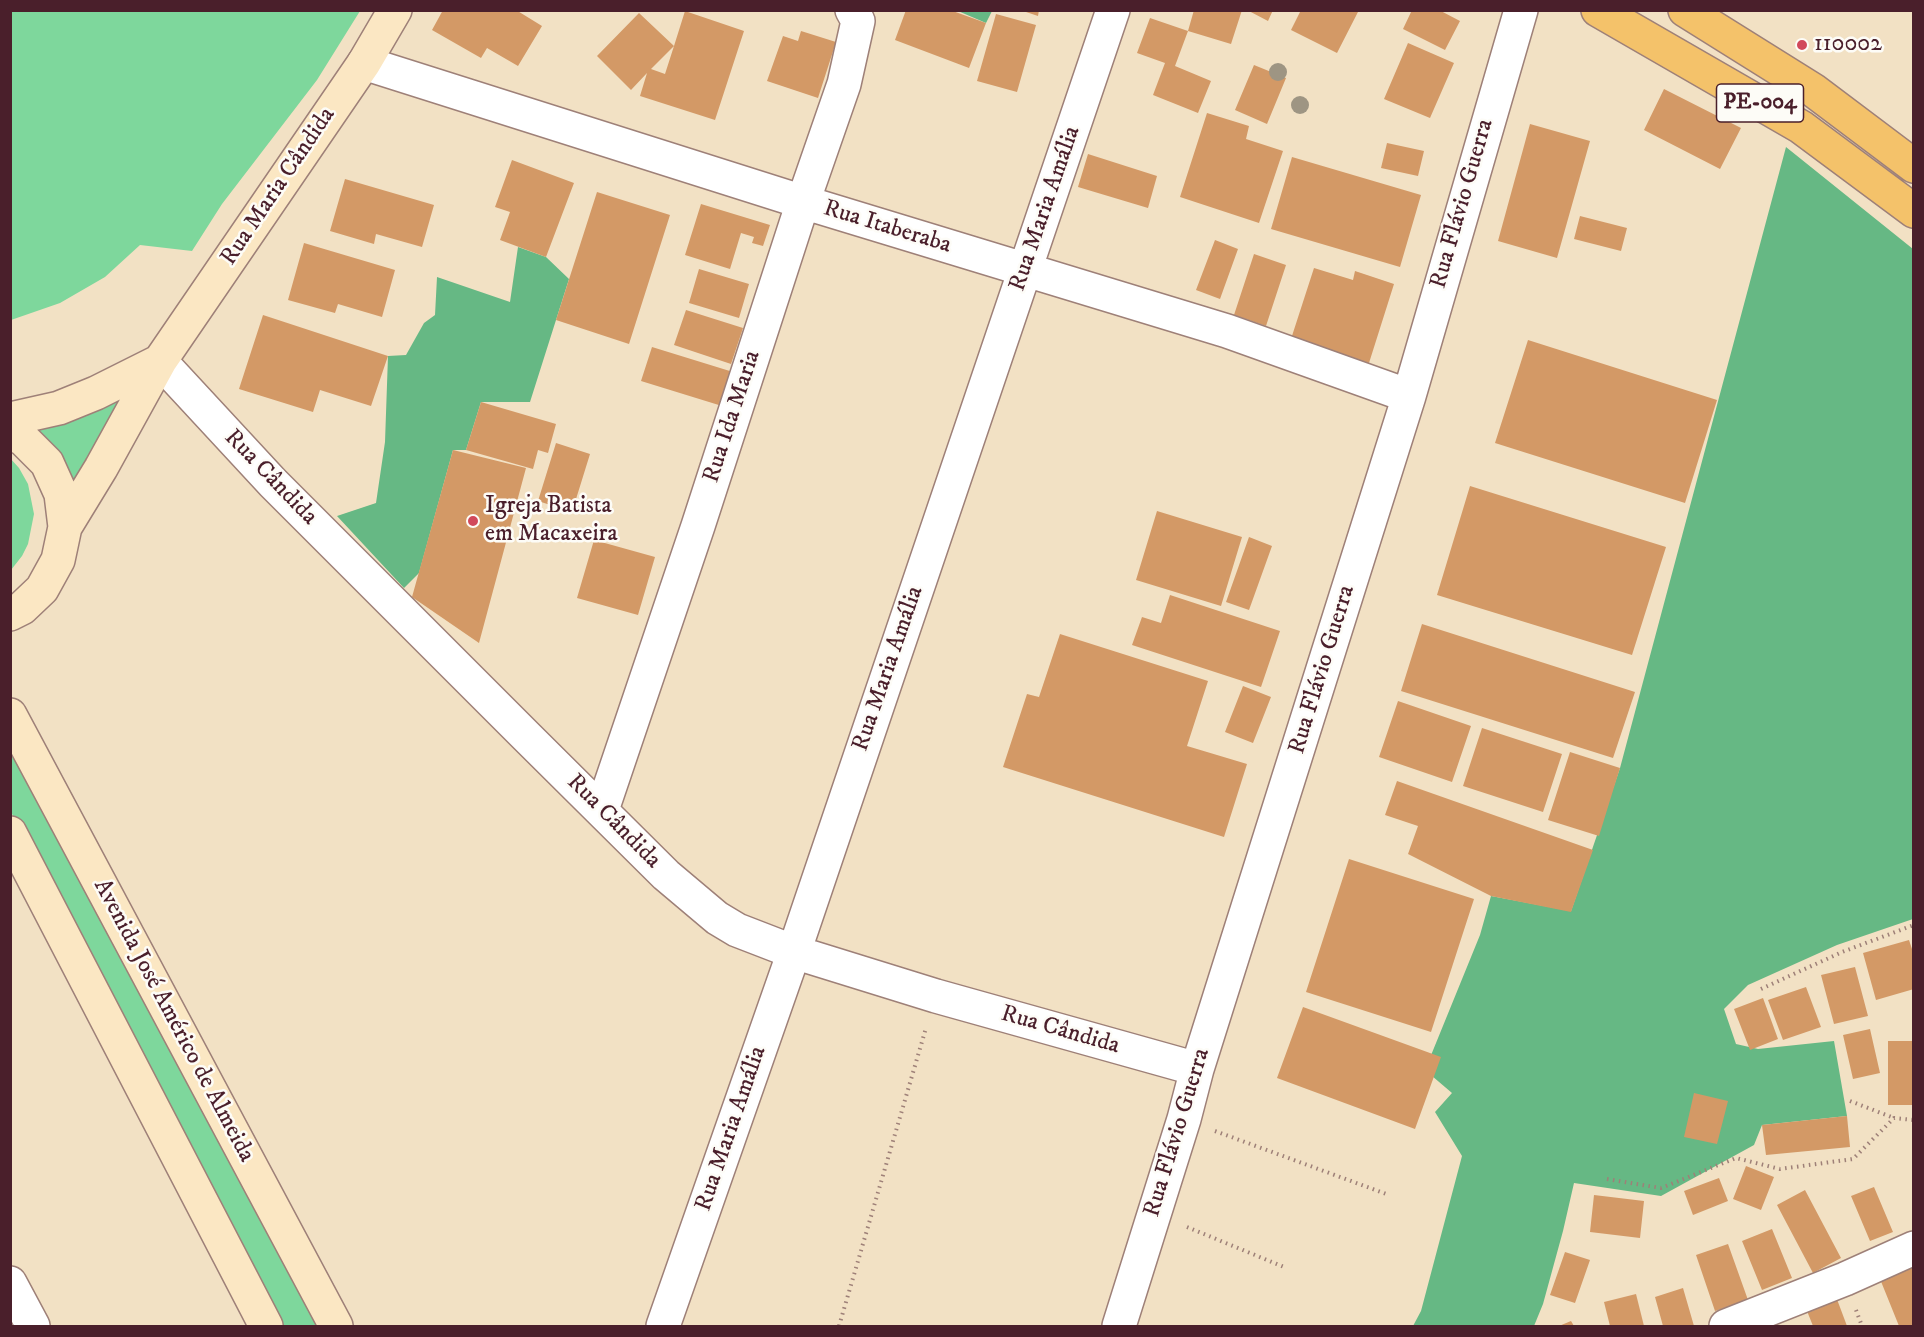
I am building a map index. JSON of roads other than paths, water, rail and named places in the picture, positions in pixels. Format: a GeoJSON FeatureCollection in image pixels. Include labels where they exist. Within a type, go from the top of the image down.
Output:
{"type":"FeatureCollection","features":[{"type":"Feature","properties":{"kind":"main road","name":"PE-004"},"geometry":{"type":"LineString","coordinates":[[1598,10],[1801,127],[1914,211]]}},
{"type":"Feature","properties":{"kind":"main road","name":"PE-004"},"geometry":{"type":"LineString","coordinates":[[1685,10],[1813,90],[1914,166]]}},
{"type":"Feature","properties":{"kind":"street","name":"Rua Maria Cândida"},"geometry":{"type":"LineString","coordinates":[[65,527],[102,468],[160,361],[364,63],[395,10]]}},
{"type":"Feature","properties":{"kind":"street","name":"Rua Maria Amália"},"geometry":{"type":"LineString","coordinates":[[663,1326],[794,952],[1113,10]]}},
{"type":"Feature","properties":{"kind":"street","name":"Rua Flávio Guerra"},"geometry":{"type":"LineString","coordinates":[[1119,1326],[1184,1119],[1197,1069],[1409,396],[1521,10]]}},
{"type":"Feature","properties":{"kind":"street","name":"Rua Ida Maria"},"geometry":{"type":"LineString","coordinates":[[602,810],[844,84],[855,16]]}},
{"type":"Feature","properties":{"kind":"street","name":"Rua Itaberaba"},"geometry":{"type":"LineString","coordinates":[[364,63],[1024,271],[1227,331],[1409,396]]}},
{"type":"Feature","properties":{"kind":"street","name":"Rua Maria Cândida"},"geometry":{"type":"LineString","coordinates":[[10,419],[59,408],[96,393],[160,361]]}},
{"type":"Feature","properties":{"kind":"street","name":"Rua Cândida"},"geometry":{"type":"LineString","coordinates":[[160,361],[273,483],[666,875],[717,918],[737,930],[794,952],[936,996],[1197,1069]]}},
{"type":"Feature","properties":{"kind":"street"},"geometry":{"type":"LineString","coordinates":[[10,433],[23,439],[47,463],[61,494],[65,527],[58,560],[10,642]]}},
{"type":"Feature","properties":{"kind":"street"},"geometry":{"type":"LineString","coordinates":[[10,614],[22,608],[42,589]]}},
{"type":"Feature","properties":{"kind":"street","name":"Avenida José Américo de Almeida"},"geometry":{"type":"LineString","coordinates":[[10,715],[336,1326]]}},
{"type":"Feature","properties":{"kind":"street"},"geometry":{"type":"LineString","coordinates":[[10,833],[266,1326]]}},
{"type":"Feature","properties":{"kind":"street"},"geometry":{"type":"LineString","coordinates":[[1726,1326],[1845,1279],[1914,1248]]}},
{"type":"Feature","properties":{"kind":"place","name":"110002"},"geometry":{"type":"Point","coordinates":[1802,45]}},
{"type":"Feature","properties":{"kind":"place","name":"Igreja Batista em Macaxeira"},"geometry":{"type":"Point","coordinates":[473,521]}}]}
